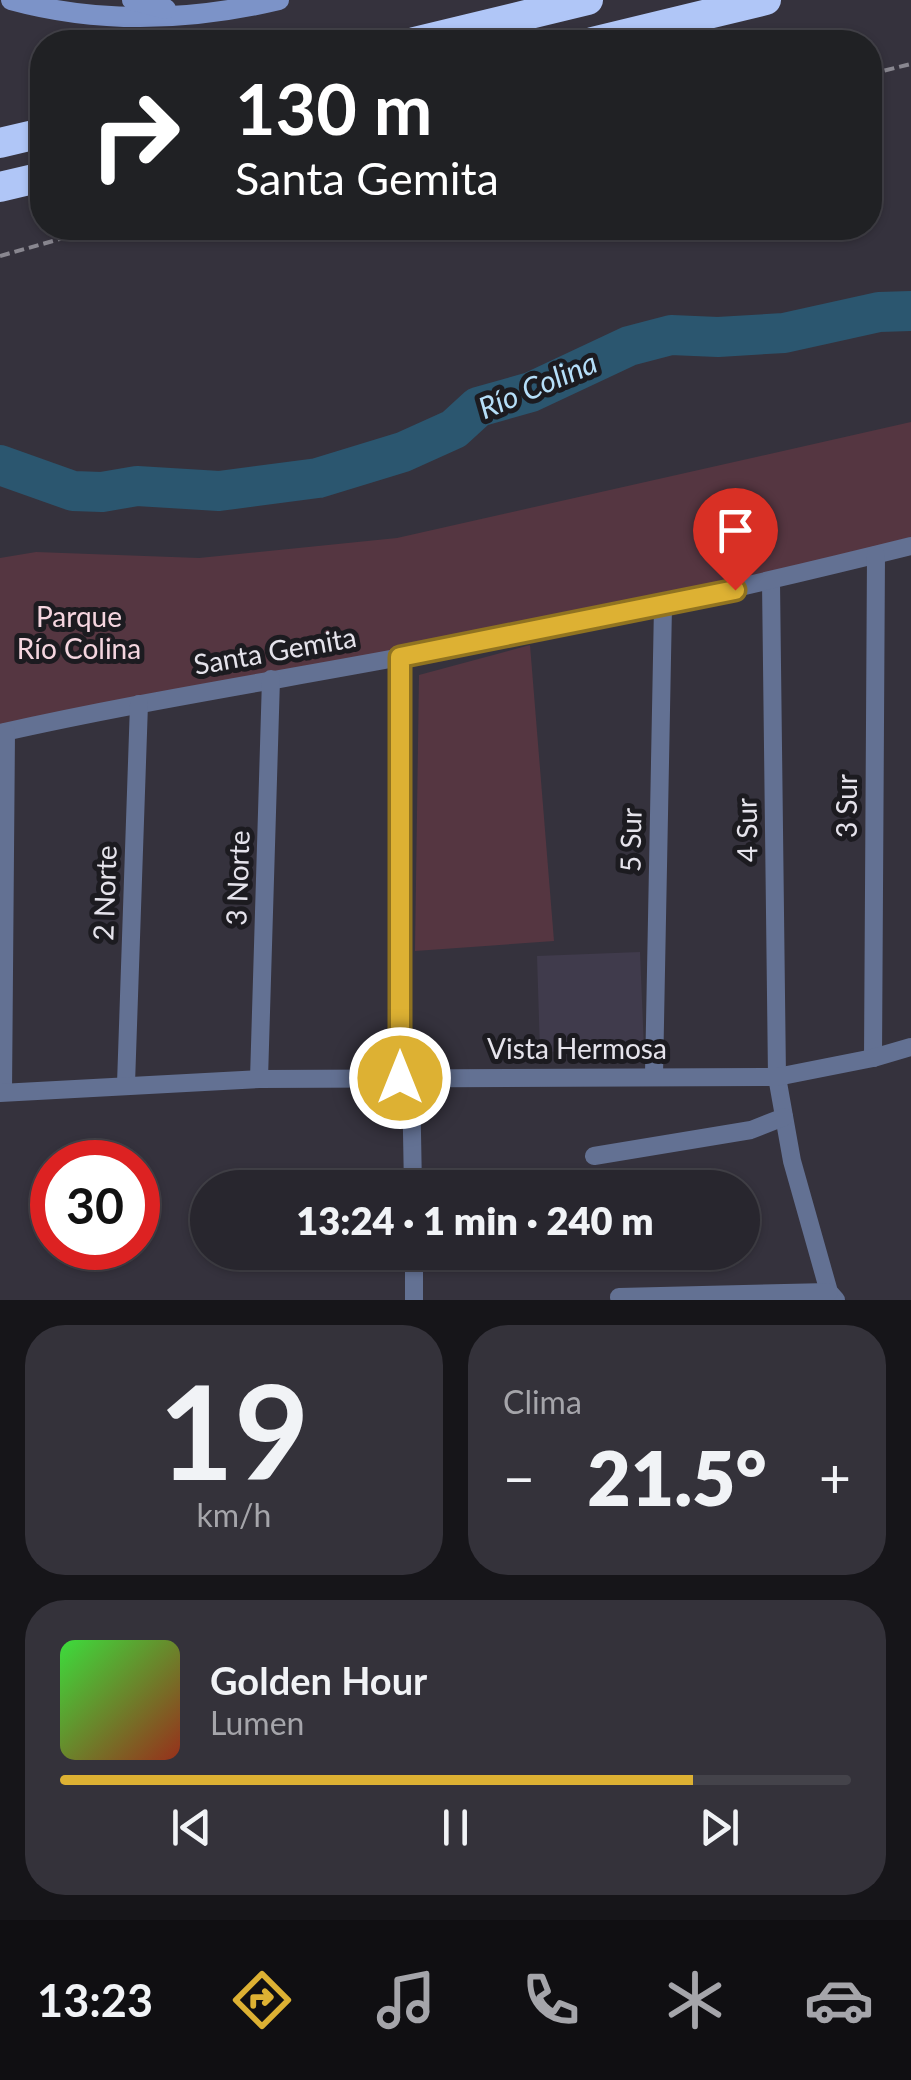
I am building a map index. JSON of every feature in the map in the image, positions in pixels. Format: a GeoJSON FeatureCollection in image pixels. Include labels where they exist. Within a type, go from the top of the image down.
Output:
{"type":"FeatureCollection","features":[{"type":"Feature","properties":{"kind":"highway"},"geometry":{"type":"LineString","coordinates":[[464,30],[588,0]]}},
{"type":"Feature","properties":{"kind":"highway"},"geometry":{"type":"LineString","coordinates":[[642,30],[766,0]]}},
{"type":"Feature","properties":{"kind":"highway"},"geometry":{"type":"LineString","coordinates":[[0,144],[30,136]]}},
{"type":"Feature","properties":{"kind":"highway"},"geometry":{"type":"LineString","coordinates":[[0,187],[30,180]]}},
{"type":"Feature","properties":{"kind":"street"},"geometry":{"type":"LineString","coordinates":[[11,0],[90,15],[197,15],[279,0]]}},
{"type":"Feature","properties":{"kind":"street"},"geometry":{"type":"LineString","coordinates":[[132,0],[197,15]]}},
{"type":"Feature","properties":{"kind":"street","name":"Santa Gemita"},"geometry":{"type":"LineString","coordinates":[[3,732],[663,606],[911,546]]}},
{"type":"Feature","properties":{"kind":"street","name":"3 Sur"},"geometry":{"type":"LineString","coordinates":[[873,1058],[876,554]]}},
{"type":"Feature","properties":{"kind":"street","name":"4 Sur"},"geometry":{"type":"LineString","coordinates":[[770,582],[778,1077],[792,1161],[833,1296]]}},
{"type":"Feature","properties":{"kind":"street","name":"5 Sur"},"geometry":{"type":"LineString","coordinates":[[654,1076],[663,606]]}},
{"type":"Feature","properties":{"kind":"street"},"geometry":{"type":"LineString","coordinates":[[400,657],[406,1078],[412,1170]]}},
{"type":"Feature","properties":{"kind":"street","name":"3 Norte"},"geometry":{"type":"LineString","coordinates":[[259,1079],[271,679]]}},
{"type":"Feature","properties":{"kind":"street","name":"2 Norte"},"geometry":{"type":"LineString","coordinates":[[126,1084],[139,704]]}},
{"type":"Feature","properties":{"kind":"street"},"geometry":{"type":"LineString","coordinates":[[2,1093],[3,732]]}},
{"type":"Feature","properties":{"kind":"street","name":"Vista Hermosa"},"geometry":{"type":"LineString","coordinates":[[2,1093],[259,1079],[778,1077],[911,1047]]}},
{"type":"Feature","properties":{"kind":"street"},"geometry":{"type":"LineString","coordinates":[[594,1156],[751,1130],[784,1117]]}},
{"type":"Feature","properties":{"kind":"street"},"geometry":{"type":"LineString","coordinates":[[414,1270],[414,1300]]}},
{"type":"Feature","properties":{"kind":"street"},"geometry":{"type":"LineString","coordinates":[[619,1297],[833,1296]]}},
{"type":"Feature","properties":{"kind":"path"},"geometry":{"type":"LineString","coordinates":[[882,71],[911,64]]}},
{"type":"Feature","properties":{"kind":"path"},"geometry":{"type":"LineString","coordinates":[[0,256],[57,240]]}},
{"type":"Feature","properties":{"kind":"shaded area"},"geometry":{"type":"Polygon","coordinates":[[[640,952],[644,1049],[540,1052],[537,956],[640,952]]]}},
{"type":"Feature","properties":{"kind":"green space","name":"Parque Río Colina"},"geometry":{"type":"Polygon","coordinates":[[[911,422],[911,537],[571,618],[0,729],[0,558],[36,552],[199,558],[397,538],[911,422]]]}},
{"type":"Feature","properties":{"kind":"green space"},"geometry":{"type":"Polygon","coordinates":[[[530,645],[554,941],[415,951],[419,675],[530,645]]]}},
{"type":"Feature","properties":{"kind":"waterway","name":"Río Colina"},"geometry":{"type":"LineString","coordinates":[[0,465],[73,491],[102,492],[137,486],[219,491],[318,478],[403,452],[454,429],[478,407],[531,392],[629,346],[671,335],[784,333],[879,312],[911,311]]}},
{"type":"Feature","properties":{"kind":"route"},"geometry":{"type":"LineString","coordinates":[[400,1078],[400,657],[735,590]]}}]}
